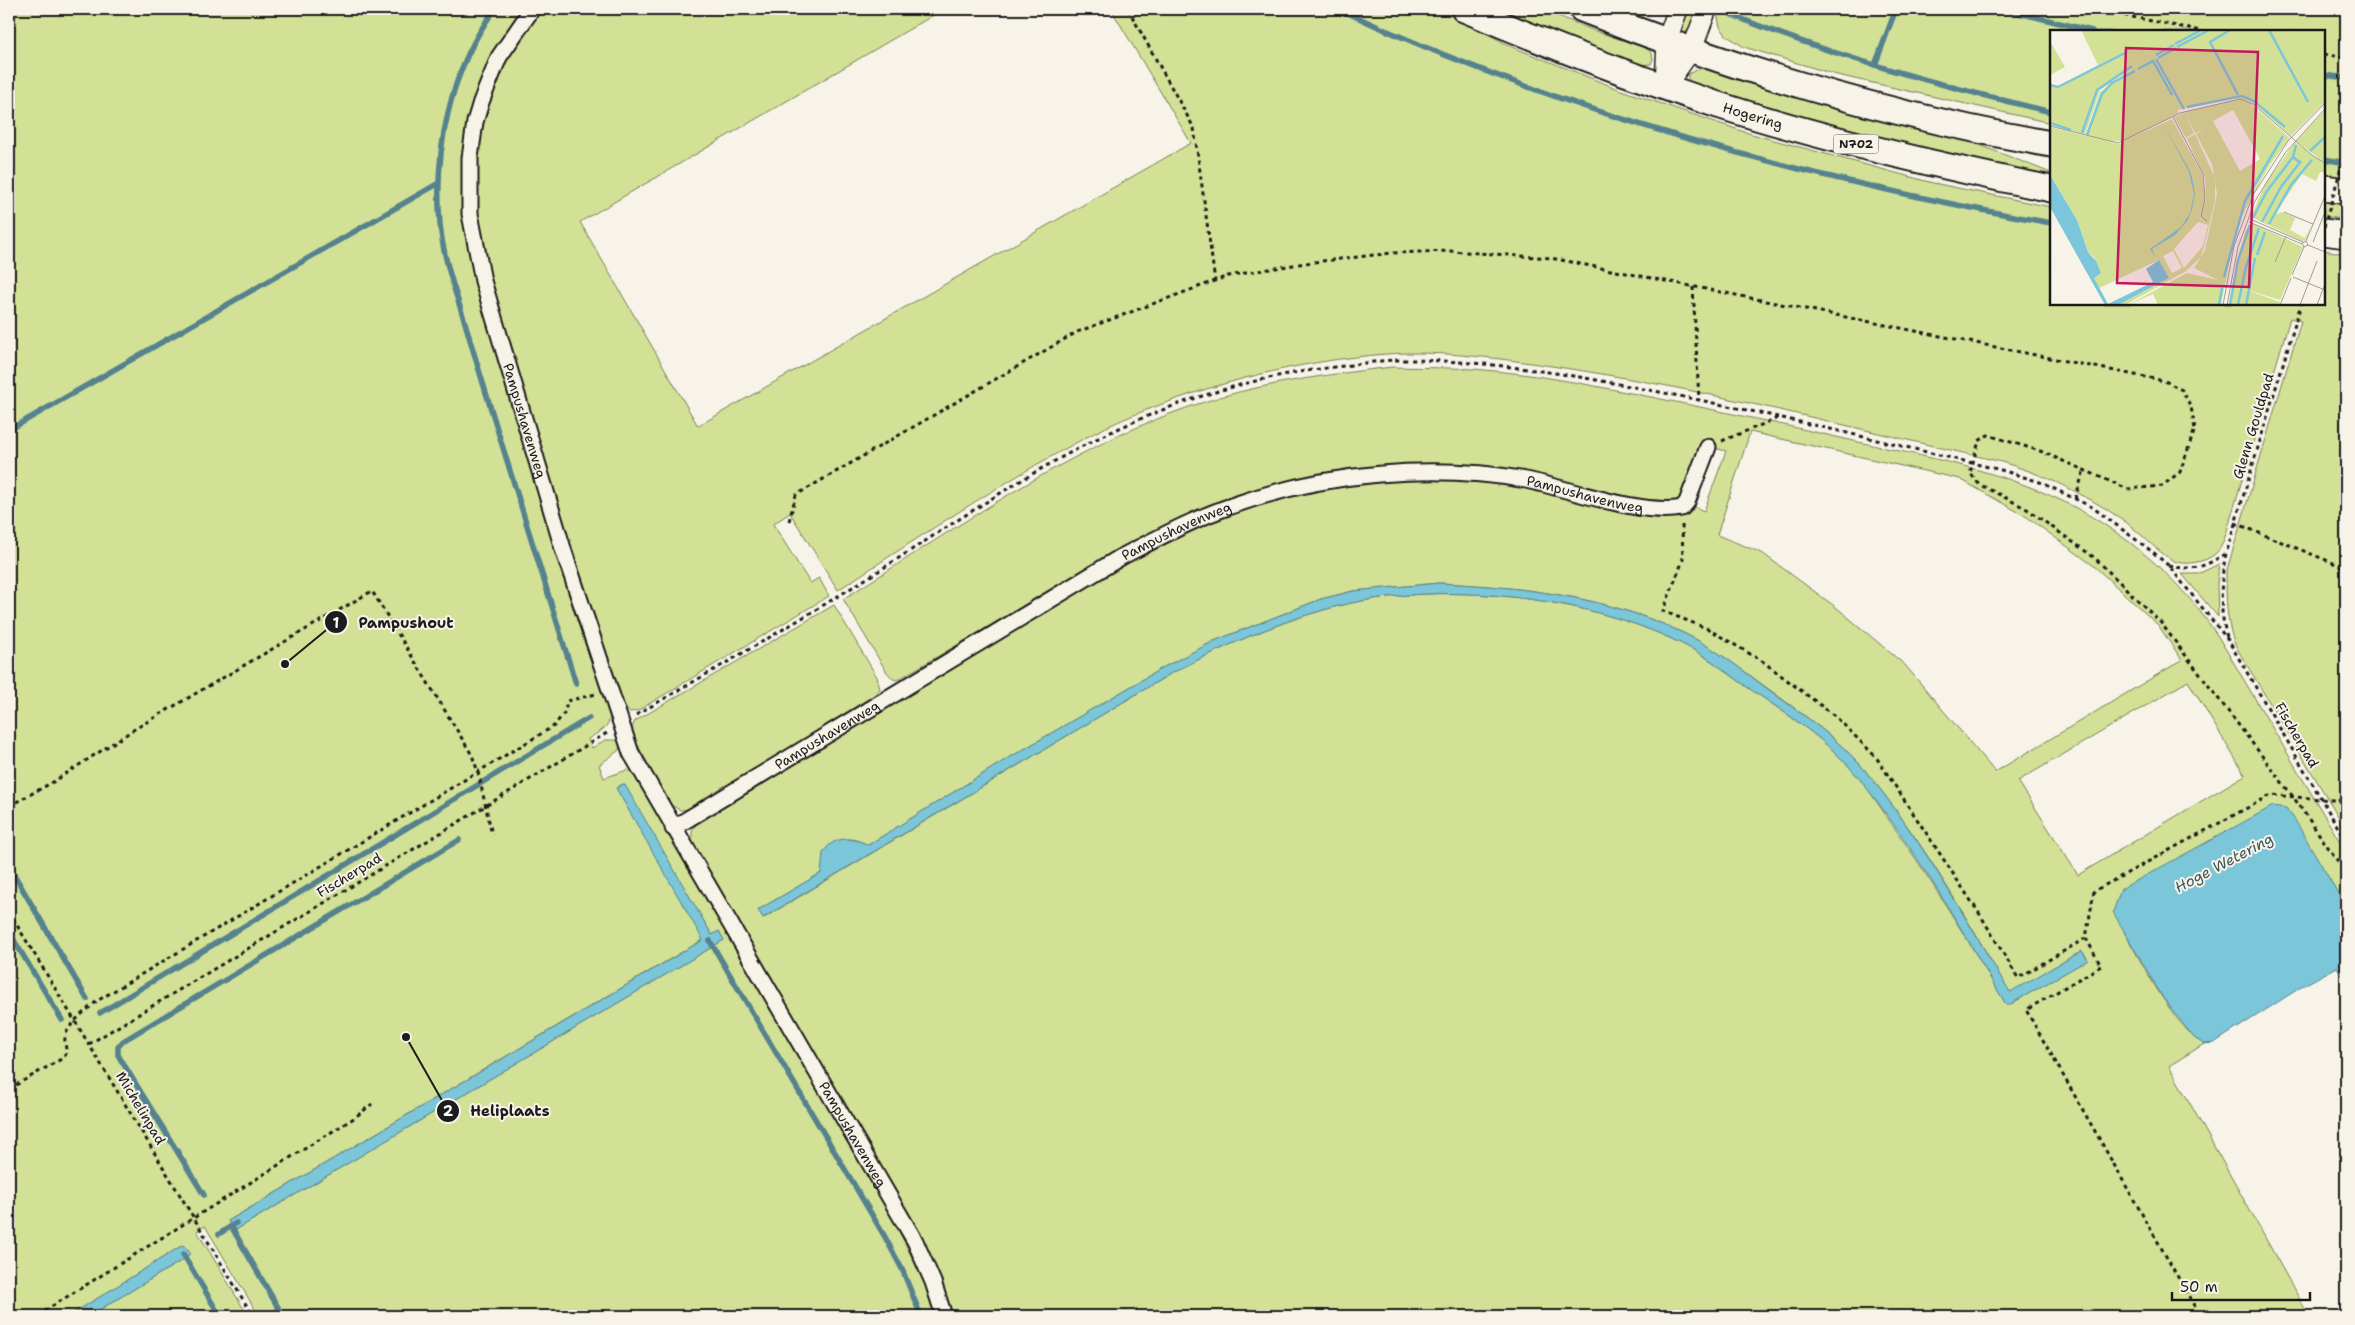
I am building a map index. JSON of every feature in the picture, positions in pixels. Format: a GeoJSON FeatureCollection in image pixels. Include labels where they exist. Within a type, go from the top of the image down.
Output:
{"type":"FeatureCollection","features":[{"type":"Feature","properties":{"kind":"highway","name":"Hogering"},"geometry":{"type":"LineString","coordinates":[[1464,9],[1665,87],[1736,111],[1950,168],[2050,188]]}},
{"type":"Feature","properties":{"kind":"highway"},"geometry":{"type":"LineString","coordinates":[[1582,9],[1692,49],[1826,91],[1957,124],[2050,144]]}},
{"type":"Feature","properties":{"kind":"highway"},"geometry":{"type":"LineString","coordinates":[[2325,188],[2346,191]]}},
{"type":"Feature","properties":{"kind":"highway"},"geometry":{"type":"LineString","coordinates":[[2325,232],[2346,235]]}},
{"type":"Feature","properties":{"kind":"street","name":"Pampushavenweg"},"geometry":{"type":"LineString","coordinates":[[532,9],[499,57],[481,102],[475,122],[470,158],[470,214],[483,281],[564,552],[608,690],[631,753],[915,1241],[933,1282],[944,1316]]}},
{"type":"Feature","properties":{"kind":"street"},"geometry":{"type":"LineString","coordinates":[[1665,87],[1667,40],[1678,9]]}},
{"type":"Feature","properties":{"kind":"street"},"geometry":{"type":"LineString","coordinates":[[1665,87],[1692,49],[1707,9]]}},
{"type":"Feature","properties":{"kind":"street"},"geometry":{"type":"LineString","coordinates":[[1682,508],[1689,497],[1708,447]]}},
{"type":"Feature","properties":{"kind":"street","name":"Pampushavenweg"},"geometry":{"type":"LineString","coordinates":[[673,828],[1121,557],[1166,533],[1234,504],[1278,491],[1353,477],[1473,472],[1528,481],[1652,509],[1668,511],[1682,508]]}},
{"type":"Feature","properties":{"kind":"path"},"geometry":{"type":"LineString","coordinates":[[1128,9],[1194,128],[1216,280]]}},
{"type":"Feature","properties":{"kind":"path"},"geometry":{"type":"LineString","coordinates":[[2093,9],[2196,30]]}},
{"type":"Feature","properties":{"kind":"path"},"geometry":{"type":"LineString","coordinates":[[2325,54],[2346,58]]}},
{"type":"Feature","properties":{"kind":"path"},"geometry":{"type":"LineString","coordinates":[[2325,223],[2346,151]]}},
{"type":"Feature","properties":{"kind":"path"},"geometry":{"type":"LineString","coordinates":[[789,521],[796,494],[1069,337],[1228,276],[1305,262],[1392,253],[1450,252],[1550,258],[2164,381],[2182,390],[2191,408],[2195,429],[2180,472],[2162,486],[2128,489],[2040,451],[1988,435],[1979,441],[1970,473],[1979,484],[2028,509],[2094,558],[2161,623],[2294,798],[2346,873]]}},
{"type":"Feature","properties":{"kind":"path"},"geometry":{"type":"LineString","coordinates":[[1693,287],[1699,400]]}},
{"type":"Feature","properties":{"kind":"path","name":"Glenn Gouldpad"},"geometry":{"type":"LineString","coordinates":[[2228,640],[2221,618],[2221,576],[2235,523],[2301,305]]}},
{"type":"Feature","properties":{"kind":"path"},"geometry":{"type":"LineString","coordinates":[[1708,447],[1779,418]]}},
{"type":"Feature","properties":{"kind":"path"},"geometry":{"type":"LineString","coordinates":[[2075,499],[2084,470]]}},
{"type":"Feature","properties":{"kind":"path"},"geometry":{"type":"LineString","coordinates":[[1682,508],[1683,560],[1663,611],[1708,629],[1762,661],[1836,717],[1876,757],[1976,908],[2018,978],[2086,938]]}},
{"type":"Feature","properties":{"kind":"path"},"geometry":{"type":"LineString","coordinates":[[2235,523],[2346,568]]}},
{"type":"Feature","properties":{"kind":"path"},"geometry":{"type":"LineString","coordinates":[[2168,566],[2182,569],[2204,566],[2226,554]]}},
{"type":"Feature","properties":{"kind":"path"},"geometry":{"type":"LineString","coordinates":[[9,806],[53,782],[133,730],[372,591],[472,755],[478,772],[492,835]]}},
{"type":"Feature","properties":{"kind":"path","name":"Fischerpad"},"geometry":{"type":"LineString","coordinates":[[2228,640],[2346,841]]}},
{"type":"Feature","properties":{"kind":"path"},"geometry":{"type":"LineString","coordinates":[[9,1089],[63,1058],[66,1054],[66,1032],[97,1001],[554,726],[565,712],[567,701],[608,690]]}},
{"type":"Feature","properties":{"kind":"path","name":"Fischerpad"},"geometry":{"type":"LineString","coordinates":[[89,1044],[620,724]]}},
{"type":"Feature","properties":{"kind":"path"},"geometry":{"type":"LineString","coordinates":[[2200,1316],[2026,1010],[2102,966],[2086,938],[2094,891],[2271,795],[2346,801]]}},
{"type":"Feature","properties":{"kind":"path","name":"Michelinpad"},"geometry":{"type":"LineString","coordinates":[[9,912],[253,1316]]}},
{"type":"Feature","properties":{"kind":"path"},"geometry":{"type":"LineString","coordinates":[[39,1316],[354,1118],[372,1104]]}},
{"type":"Feature","properties":{"kind":"green space"},"geometry":{"type":"Polygon","coordinates":[[[9,9],[525,9],[469,118],[464,145],[462,174],[464,223],[472,266],[575,615],[610,714],[606,727],[588,739],[592,748],[605,740],[617,740],[620,746],[618,751],[599,765],[604,778],[627,770],[634,774],[891,1215],[924,1282],[935,1316],[259,1316],[205,1226],[197,1231],[248,1316],[89,1316],[186,1258],[190,1253],[183,1245],[69,1316],[9,1316],[9,9]],[[623,784],[616,788],[704,939],[228,1221],[234,1231],[724,940],[719,931],[712,935],[623,784]]]}},
{"type":"Feature","properties":{"kind":"green space"},"geometry":{"type":"Polygon","coordinates":[[[540,9],[944,9],[580,222],[698,426],[1191,143],[1111,9],[1442,9],[1510,46],[1621,90],[1748,133],[1933,183],[2050,207],[2050,305],[2325,305],[2325,250],[2346,254],[2346,829],[2236,647],[2227,611],[2226,573],[2301,321],[2290,318],[2222,545],[2211,557],[2201,561],[2184,563],[2174,561],[2127,523],[2091,500],[2046,478],[1998,461],[1779,410],[1614,376],[1472,356],[1407,353],[1353,357],[1256,375],[1192,394],[1117,422],[1082,439],[1011,480],[838,590],[790,513],[773,524],[810,583],[819,578],[829,596],[637,711],[629,712],[620,702],[607,668],[484,254],[476,212],[475,163],[483,118],[506,57],[540,9]]]}},
{"type":"Feature","properties":{"kind":"green space"},"geometry":{"type":"Polygon","coordinates":[[[1500,9],[1541,9],[1595,31],[1646,48],[1652,53],[1653,59],[1651,64],[1640,65],[1500,9]]]}},
{"type":"Feature","properties":{"kind":"green space"},"geometry":{"type":"Polygon","coordinates":[[[1612,9],[1659,9],[1648,14],[1629,15],[1612,9]]]}},
{"type":"Feature","properties":{"kind":"green space"},"geometry":{"type":"Polygon","coordinates":[[[1686,9],[1698,9],[1690,29],[1684,33],[1680,30],[1686,9]]]}},
{"type":"Feature","properties":{"kind":"green space"},"geometry":{"type":"Polygon","coordinates":[[[1716,9],[2346,9],[2346,180],[2325,177],[2325,30],[2050,30],[2050,123],[1837,75],[1744,47],[1727,36],[1720,27],[1716,9]]]}},
{"type":"Feature","properties":{"kind":"green space"},"geometry":{"type":"Polygon","coordinates":[[[1703,67],[1830,107],[1972,142],[2050,173],[2050,182],[1908,150],[1688,84],[1688,74],[1703,67]]]}},
{"type":"Feature","properties":{"kind":"green space"},"geometry":{"type":"Polygon","coordinates":[[[2325,201],[2346,204],[2346,220],[2325,216],[2325,201]]]}},
{"type":"Feature","properties":{"kind":"green space"},"geometry":{"type":"Polygon","coordinates":[[[1392,367],[1469,369],[1515,373],[1613,389],[1964,466],[2022,484],[2078,509],[2099,521],[2138,549],[2174,582],[2190,599],[2219,638],[2346,852],[2346,907],[2286,808],[2124,932],[2149,977],[2170,1009],[2181,1024],[2204,1044],[2169,1066],[2309,1316],[954,1316],[921,1237],[692,844],[692,830],[699,821],[1126,562],[1206,523],[1283,497],[1355,483],[1475,478],[1527,486],[1648,513],[1692,506],[1704,511],[1726,451],[1703,445],[1684,499],[1670,506],[1421,467],[1198,512],[1163,527],[1119,551],[897,680],[893,679],[886,671],[843,599],[1025,485],[1120,435],[1169,414],[1241,391],[1305,379],[1392,367]],[[1750,432],[1717,535],[1762,553],[1837,608],[1905,665],[1995,772],[2182,660],[2158,625],[2094,566],[2027,517],[1960,479],[1750,432]],[[1439,583],[1353,591],[1321,599],[1214,641],[1164,667],[1002,762],[868,845],[849,839],[835,842],[830,845],[821,873],[758,910],[764,918],[1170,674],[1227,646],[1266,629],[1327,609],[1370,600],[1416,595],[1463,594],[1512,597],[1560,604],[1606,615],[1650,630],[1705,657],[1807,729],[1847,763],[1867,787],[1936,890],[2007,1006],[2088,959],[2082,951],[2010,993],[1923,849],[1863,768],[1832,737],[1809,719],[1737,666],[1699,641],[1669,626],[1637,614],[1573,597],[1540,592],[1439,583]],[[2188,681],[2018,781],[2078,875],[2245,775],[2188,681]]]}},
{"type":"Feature","properties":{"kind":"green space"},"geometry":{"type":"Polygon","coordinates":[[[2219,564],[2217,584],[2218,617],[2182,574],[2198,574],[2219,564]]]}},
{"type":"Feature","properties":{"kind":"green space"},"geometry":{"type":"Polygon","coordinates":[[[834,605],[877,677],[880,689],[877,693],[692,809],[680,810],[669,804],[634,738],[632,728],[635,721],[834,605]]]}},
{"type":"Feature","properties":{"kind":"water"},"geometry":{"type":"Polygon","coordinates":[[[1439,583],[1506,588],[1573,597],[1637,614],[1669,626],[1699,641],[1737,666],[1820,728],[1863,768],[1904,821],[2010,992],[2082,951],[2088,960],[2007,1006],[1937,889],[1879,804],[1847,764],[1793,718],[1705,657],[1650,630],[1606,615],[1560,604],[1512,597],[1463,594],[1416,595],[1370,600],[1327,609],[1266,629],[1227,646],[1170,674],[763,918],[758,910],[821,873],[823,853],[832,843],[838,840],[850,839],[868,845],[1002,762],[1164,667],[1214,641],[1321,599],[1353,591],[1439,583]]]}},
{"type":"Feature","properties":{"kind":"water"},"geometry":{"type":"Polygon","coordinates":[[[623,784],[712,935],[719,931],[724,940],[234,1231],[228,1221],[703,940],[616,788],[623,784]]]}},
{"type":"Feature","properties":{"kind":"water","name":"Hoge Wetering"},"geometry":{"type":"Polygon","coordinates":[[[2273,806],[2286,808],[2295,820],[2346,907],[2346,982],[2337,967],[2306,984],[2214,1043],[2204,1044],[2194,1038],[2163,998],[2113,912],[2121,889],[2273,806]]]}},
{"type":"Feature","properties":{"kind":"water"},"geometry":{"type":"Polygon","coordinates":[[[183,1245],[190,1253],[186,1258],[89,1316],[69,1316],[183,1245]]]}},
{"type":"Feature","properties":{"kind":"waterway"},"geometry":{"type":"LineString","coordinates":[[495,9],[479,32],[467,58],[456,84],[448,111],[440,168],[440,224],[446,260],[453,284],[576,684]]}},
{"type":"Feature","properties":{"kind":"waterway"},"geometry":{"type":"LineString","coordinates":[[1339,9],[1424,47],[1511,81],[1688,139],[1778,164],[1869,186],[2050,223]]}},
{"type":"Feature","properties":{"kind":"waterway"},"geometry":{"type":"LineString","coordinates":[[1875,65],[1896,9]]}},
{"type":"Feature","properties":{"kind":"waterway"},"geometry":{"type":"LineString","coordinates":[[2003,9],[2088,30]]}},
{"type":"Feature","properties":{"kind":"waterway"},"geometry":{"type":"LineString","coordinates":[[1732,15],[1810,44],[1890,70],[2050,112]]}},
{"type":"Feature","properties":{"kind":"waterway"},"geometry":{"type":"LineString","coordinates":[[2325,75],[2346,78]]}},
{"type":"Feature","properties":{"kind":"waterway"},"geometry":{"type":"LineString","coordinates":[[2325,159],[2346,163]]}},
{"type":"Feature","properties":{"kind":"waterway"},"geometry":{"type":"LineString","coordinates":[[9,430],[439,183]]}},
{"type":"Feature","properties":{"kind":"waterway"},"geometry":{"type":"LineString","coordinates":[[100,1013],[589,718]]}},
{"type":"Feature","properties":{"kind":"waterway"},"geometry":{"type":"LineString","coordinates":[[204,1195],[118,1055],[118,1047],[123,1041],[459,840]]}},
{"type":"Feature","properties":{"kind":"waterway"},"geometry":{"type":"LineString","coordinates":[[9,866],[87,999]]}},
{"type":"Feature","properties":{"kind":"waterway"},"geometry":{"type":"LineString","coordinates":[[9,932],[62,1020]]}},
{"type":"Feature","properties":{"kind":"waterway"},"geometry":{"type":"LineString","coordinates":[[710,941],[885,1237],[902,1269],[921,1316]]}},
{"type":"Feature","properties":{"kind":"waterway"},"geometry":{"type":"LineString","coordinates":[[219,1234],[236,1223]]}},
{"type":"Feature","properties":{"kind":"waterway"},"geometry":{"type":"LineString","coordinates":[[231,1226],[283,1316]]}},
{"type":"Feature","properties":{"kind":"waterway"},"geometry":{"type":"LineString","coordinates":[[183,1254],[220,1316]]}},
{"type":"Feature","properties":{"kind":"place","name":"Pampushout"},"geometry":{"type":"Point","coordinates":[285,664]}},
{"type":"Feature","properties":{"kind":"place","name":"Heliplaats"},"geometry":{"type":"Point","coordinates":[406,1037]}}]}
